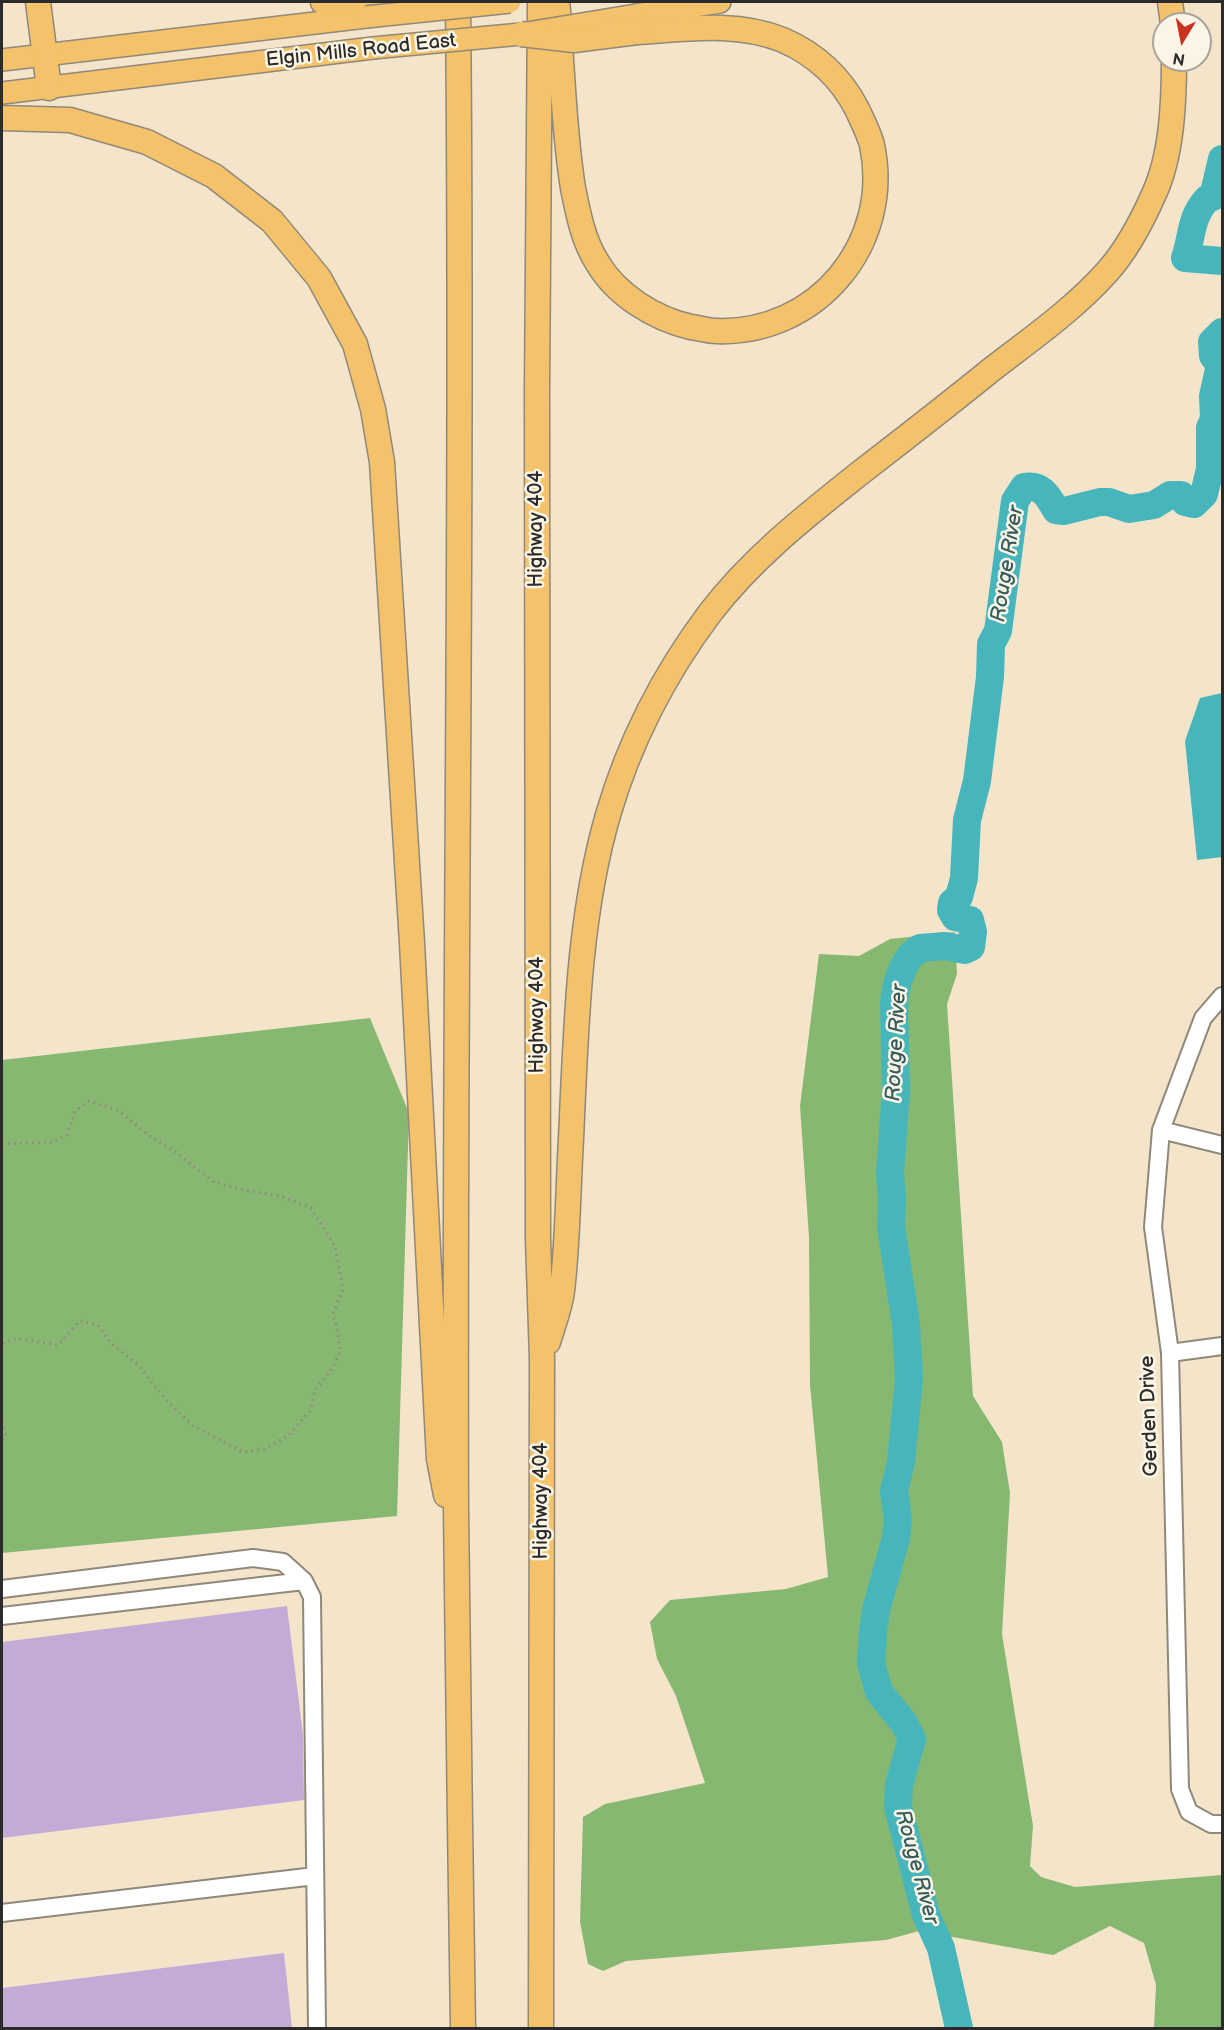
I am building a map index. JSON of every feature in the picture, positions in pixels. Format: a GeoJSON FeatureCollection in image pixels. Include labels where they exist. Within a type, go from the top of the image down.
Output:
{"type":"FeatureCollection","features":[{"type":"Feature","properties":{"kind":"highway"},"geometry":{"type":"LineString","coordinates":[[38,2],[49,88]]}},
{"type":"Feature","properties":{"kind":"highway"},"geometry":{"type":"LineString","coordinates":[[323,2],[369,10],[401,2]]}},
{"type":"Feature","properties":{"kind":"highway"},"geometry":{"type":"LineString","coordinates":[[416,2],[458,5],[461,324],[457,737],[456,1511],[463,2028]]}},
{"type":"Feature","properties":{"kind":"highway","name":"Highway 404"},"geometry":{"type":"LineString","coordinates":[[540,2],[537,778],[538,1229],[542,1358],[541,2028]]}},
{"type":"Feature","properties":{"kind":"highway"},"geometry":{"type":"LineString","coordinates":[[521,34],[574,40],[637,23],[738,28],[782,40],[807,53],[829,70],[848,92],[871,143],[876,172],[874,205],[866,231],[840,279],[823,295],[779,320],[755,328],[715,331],[669,322],[631,299],[611,282],[596,261],[579,220],[568,156],[557,2]]}},
{"type":"Feature","properties":{"kind":"highway"},"geometry":{"type":"LineString","coordinates":[[542,1358],[562,1294],[576,1032],[583,955],[594,876],[607,817],[625,763],[653,703],[673,668],[711,612],[750,566],[798,522],[1065,312],[1108,271],[1134,233],[1156,191],[1168,146],[1174,104],[1174,72]]}},
{"type":"Feature","properties":{"kind":"highway"},"geometry":{"type":"LineString","coordinates":[[2,118],[70,120],[147,142],[214,176],[272,221],[319,279],[355,344],[373,409],[382,462],[412,943],[439,1459],[444,1492],[456,1511]]}},
{"type":"Feature","properties":{"kind":"main road","name":"Elgin Mills Road East"},"geometry":{"type":"LineString","coordinates":[[2,60],[369,10],[510,2]]}},
{"type":"Feature","properties":{"kind":"main road"},"geometry":{"type":"LineString","coordinates":[[637,23],[720,2]]}},
{"type":"Feature","properties":{"kind":"main road","name":"Elgin Mills Road East"},"geometry":{"type":"LineString","coordinates":[[2,93],[373,48],[521,34]]}},
{"type":"Feature","properties":{"kind":"street","name":"Gerden Drive"},"geometry":{"type":"LineString","coordinates":[[1222,996],[1203,1018],[1161,1130],[1154,1227],[1170,1353],[1180,1789],[1189,1812],[1211,1824],[1222,1824]]}},
{"type":"Feature","properties":{"kind":"street"},"geometry":{"type":"LineString","coordinates":[[1161,1130],[1222,1145]]}},
{"type":"Feature","properties":{"kind":"street"},"geometry":{"type":"LineString","coordinates":[[1170,1353],[1222,1346]]}},
{"type":"Feature","properties":{"kind":"street"},"geometry":{"type":"LineString","coordinates":[[2,1589],[253,1558],[283,1562],[304,1581],[312,1597],[317,2028]]}},
{"type":"Feature","properties":{"kind":"street"},"geometry":{"type":"LineString","coordinates":[[2,1616],[304,1581]]}},
{"type":"Feature","properties":{"kind":"street"},"geometry":{"type":"LineString","coordinates":[[2,1913],[315,1876]]}},
{"type":"Feature","properties":{"kind":"path"},"geometry":{"type":"LineString","coordinates":[[2,1144],[53,1142],[67,1135],[75,1111],[89,1101],[119,1111],[212,1181],[238,1189],[280,1196],[311,1208],[335,1246],[344,1289],[333,1314],[338,1333],[339,1352],[332,1369],[315,1390],[310,1411],[288,1436],[264,1449],[243,1452],[193,1426],[166,1400],[137,1364],[111,1343],[98,1325],[80,1322],[58,1345],[16,1338],[2,1344]]}},
{"type":"Feature","properties":{"kind":"path"},"geometry":{"type":"LineString","coordinates":[[2,1422],[6,1436],[2,1440]]}},
{"type":"Feature","properties":{"kind":"green space"},"geometry":{"type":"Polygon","coordinates":[[[955,932],[957,974],[947,1004],[973,1396],[1002,1442],[1010,1493],[1002,1634],[1033,1826],[1030,1866],[1041,1877],[1075,1887],[1222,1875],[1222,2028],[1154,2028],[1156,1985],[1144,1943],[1110,1926],[1053,1955],[919,1931],[886,1940],[626,1961],[603,1971],[588,1964],[580,1922],[583,1817],[605,1804],[705,1783],[676,1696],[657,1659],[650,1622],[670,1600],[786,1589],[828,1577],[810,1385],[809,1237],[800,1106],[819,954],[859,956],[890,939],[955,932]]]}},
{"type":"Feature","properties":{"kind":"green space"},"geometry":{"type":"Polygon","coordinates":[[[370,1018],[409,1113],[397,1516],[2,1553],[2,1060],[370,1018]]]}},
{"type":"Feature","properties":{"kind":"water"},"geometry":{"type":"Polygon","coordinates":[[[1222,693],[1222,857],[1197,860],[1185,741],[1200,698],[1222,693]]]}},
{"type":"Feature","properties":{"kind":"building"},"geometry":{"type":"Polygon","coordinates":[[[287,1606],[303,1735],[304,1800],[2,1838],[2,1642],[287,1606]]]}},
{"type":"Feature","properties":{"kind":"building"},"geometry":{"type":"Polygon","coordinates":[[[284,1953],[292,2028],[2,2028],[2,1988],[284,1953]]]}},
{"type":"Feature","properties":{"kind":"waterway","name":"Rouge River"},"geometry":{"type":"LineString","coordinates":[[1222,159],[1213,197],[1207,199],[1198,213],[1185,258],[1222,261]]}},
{"type":"Feature","properties":{"kind":"waterway","name":"Rouge River"},"geometry":{"type":"LineString","coordinates":[[959,2028],[941,1948],[926,1915],[898,1807],[899,1785],[912,1739],[904,1723],[879,1692],[871,1663],[876,1610],[896,1538],[898,1520],[894,1491],[901,1462],[909,1378],[906,1324],[891,1227],[890,1173],[896,1091],[894,1002],[903,968],[910,956],[920,948],[945,946],[965,950],[971,947],[973,932],[970,920],[955,917],[951,910],[952,903],[959,897],[964,878],[967,820],[977,781],[990,677],[991,644],[998,631],[1015,501],[1024,487],[1035,487],[1044,492],[1056,510],[1064,511],[1100,502],[1109,502],[1129,509],[1154,505],[1170,495],[1181,495],[1185,502],[1194,504],[1204,494],[1210,469],[1210,428],[1214,419],[1213,396],[1220,365],[1213,356],[1212,342],[1222,332]]}},
{"type":"Feature","properties":{"kind":"waterway"},"geometry":{"type":"LineString","coordinates":[[1214,419],[1222,422]]}}]}
